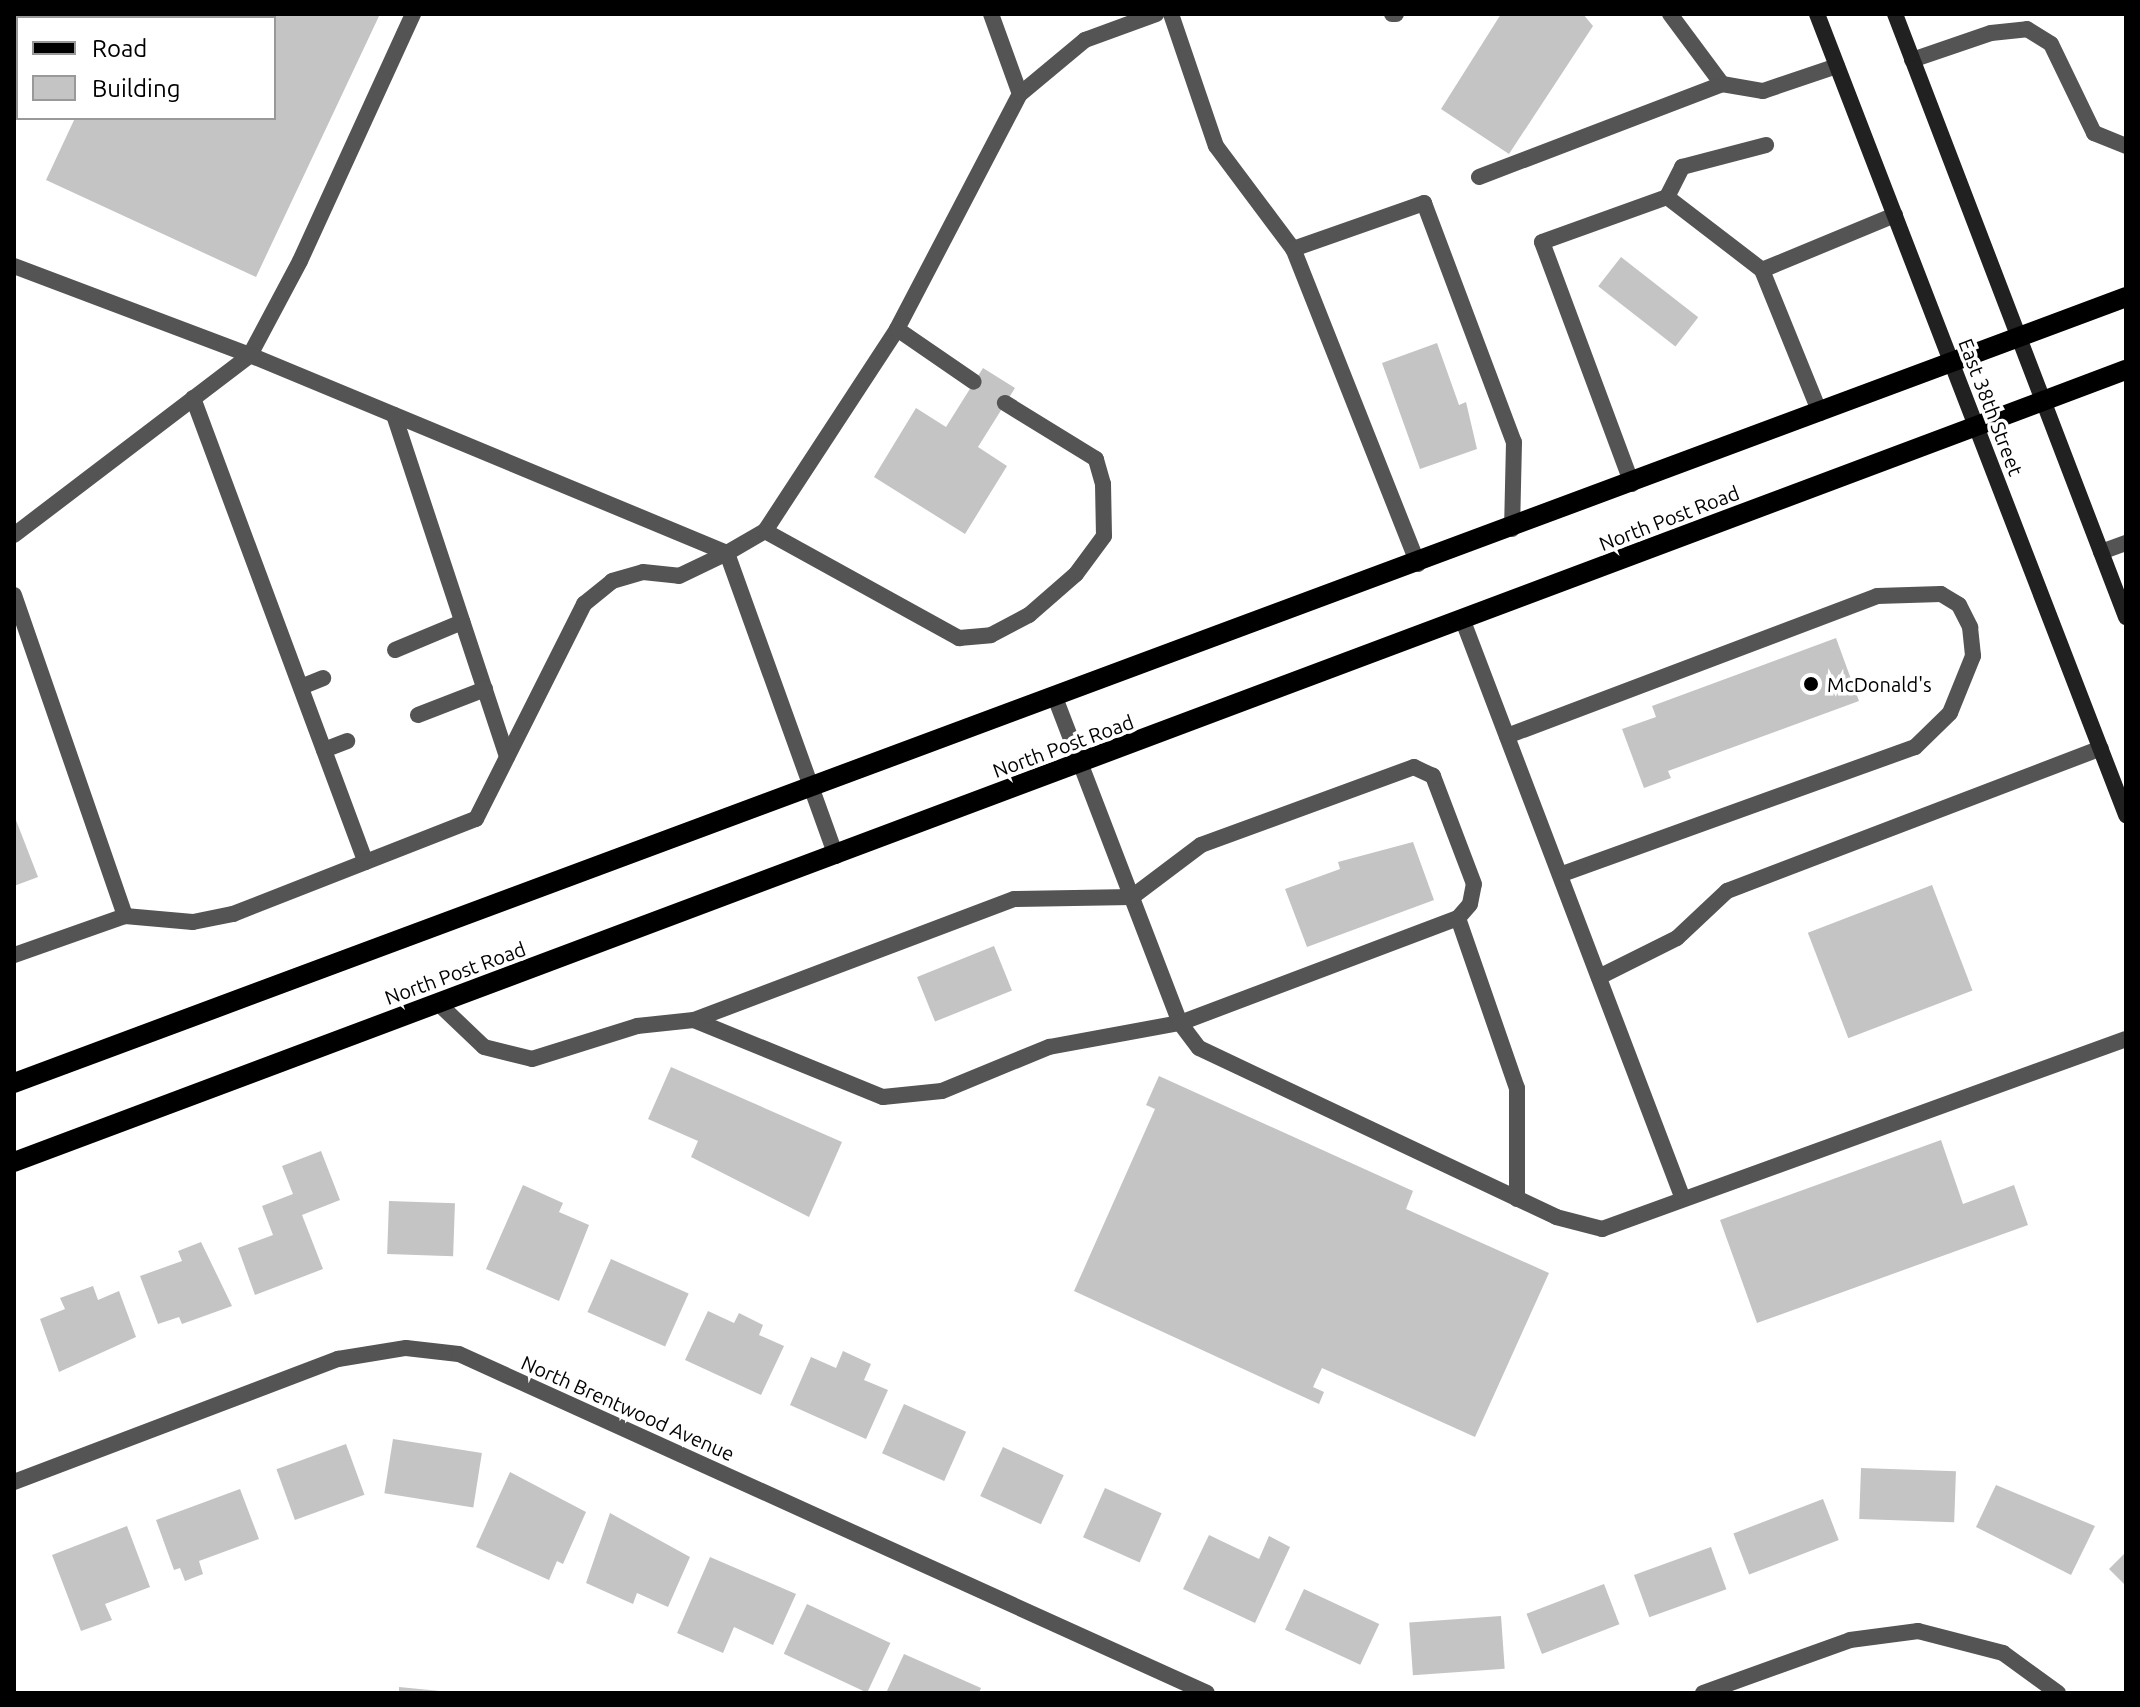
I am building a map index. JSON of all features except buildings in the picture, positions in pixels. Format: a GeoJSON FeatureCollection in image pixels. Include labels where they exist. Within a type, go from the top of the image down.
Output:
{"type":"FeatureCollection","features":[{"type":"Feature","properties":{"kind":"main road","name":"East 38th Street"},"geometry":{"type":"LineString","coordinates":[[1817,14],[2126,815]]}},
{"type":"Feature","properties":{"kind":"main road"},"geometry":{"type":"LineString","coordinates":[[1895,14],[2126,617]]}},
{"type":"Feature","properties":{"kind":"main road"},"geometry":{"type":"LineString","coordinates":[[14,1083],[1056,700],[2126,297]]}},
{"type":"Feature","properties":{"kind":"main road","name":"North Post Road"},"geometry":{"type":"LineString","coordinates":[[14,1162],[1081,765],[2126,370]]}},
{"type":"Feature","properties":{"kind":"street"},"geometry":{"type":"LineString","coordinates":[[14,535],[250,355],[413,14]]}},
{"type":"Feature","properties":{"kind":"street"},"geometry":{"type":"LineString","coordinates":[[991,14],[1020,94]]}},
{"type":"Feature","properties":{"kind":"street"},"geometry":{"type":"LineString","coordinates":[[14,955],[125,916],[193,922],[233,914],[476,819],[584,604],[612,581],[643,572],[679,576],[765,531],[897,329],[1020,94],[1085,40],[1156,14]]}},
{"type":"Feature","properties":{"kind":"street"},"geometry":{"type":"LineString","coordinates":[[1171,14],[1216,146],[1293,249],[1418,564]]}},
{"type":"Feature","properties":{"kind":"street"},"geometry":{"type":"LineString","coordinates":[[1670,14],[1722,84]]}},
{"type":"Feature","properties":{"kind":"street"},"geometry":{"type":"LineString","coordinates":[[1912,60],[1991,33],[2027,29],[2051,44],[2094,133],[2126,146]]}},
{"type":"Feature","properties":{"kind":"street"},"geometry":{"type":"LineString","coordinates":[[1479,177],[1722,84],[1763,91],[1837,66]]}},
{"type":"Feature","properties":{"kind":"street"},"geometry":{"type":"LineString","coordinates":[[1632,484],[1542,242],[1667,197],[1682,167],[1766,145]]}},
{"type":"Feature","properties":{"kind":"street"},"geometry":{"type":"LineString","coordinates":[[1667,197],[1762,270],[1820,413]]}},
{"type":"Feature","properties":{"kind":"street"},"geometry":{"type":"LineString","coordinates":[[1293,249],[1424,203],[1514,442],[1512,529]]}},
{"type":"Feature","properties":{"kind":"street"},"geometry":{"type":"LineString","coordinates":[[1762,270],[1895,215]]}},
{"type":"Feature","properties":{"kind":"street"},"geometry":{"type":"LineString","coordinates":[[14,266],[250,355],[727,553],[810,791],[836,856]]}},
{"type":"Feature","properties":{"kind":"street"},"geometry":{"type":"LineString","coordinates":[[897,329],[974,382]]}},
{"type":"Feature","properties":{"kind":"street"},"geometry":{"type":"LineString","coordinates":[[193,398],[366,862]]}},
{"type":"Feature","properties":{"kind":"street"},"geometry":{"type":"LineString","coordinates":[[765,531],[959,638],[991,635],[1029,615],[1076,574],[1104,536],[1103,484],[1096,459],[1005,403]]}},
{"type":"Feature","properties":{"kind":"street"},"geometry":{"type":"LineString","coordinates":[[394,415],[507,757]]}},
{"type":"Feature","properties":{"kind":"street"},"geometry":{"type":"LineString","coordinates":[[2101,552],[2126,543]]}},
{"type":"Feature","properties":{"kind":"street"},"geometry":{"type":"LineString","coordinates":[[1507,736],[1877,596],[1941,594],[1959,605],[1970,627],[1973,656],[1950,713],[1915,747],[1560,875]]}},
{"type":"Feature","properties":{"kind":"street"},"geometry":{"type":"LineString","coordinates":[[14,595],[125,916]]}},
{"type":"Feature","properties":{"kind":"street"},"geometry":{"type":"LineString","coordinates":[[1463,621],[1683,1199]]}},
{"type":"Feature","properties":{"kind":"street"},"geometry":{"type":"LineString","coordinates":[[395,650],[462,622]]}},
{"type":"Feature","properties":{"kind":"street"},"geometry":{"type":"LineString","coordinates":[[301,687],[323,678]]}},
{"type":"Feature","properties":{"kind":"street"},"geometry":{"type":"LineString","coordinates":[[418,715],[485,689]]}},
{"type":"Feature","properties":{"kind":"street"},"geometry":{"type":"LineString","coordinates":[[1056,700],[1180,1023],[1199,1048],[1517,1199],[1602,1229],[2126,1039]]}},
{"type":"Feature","properties":{"kind":"street"},"geometry":{"type":"LineString","coordinates":[[324,750],[347,741]]}},
{"type":"Feature","properties":{"kind":"street"},"geometry":{"type":"LineString","coordinates":[[1599,977],[1677,938],[1727,891],[2101,748]]}},
{"type":"Feature","properties":{"kind":"street"},"geometry":{"type":"LineString","coordinates":[[439,1004],[484,1047],[532,1059],[637,1026],[694,1020],[1014,899],[1132,897],[1201,845],[1414,767],[1433,776],[1474,884],[1470,904],[1458,918],[1180,1023],[1049,1047],[942,1091],[883,1097],[694,1020]]}},
{"type":"Feature","properties":{"kind":"street"},"geometry":{"type":"LineString","coordinates":[[1458,918],[1517,1088],[1517,1199]]}},
{"type":"Feature","properties":{"kind":"street","name":"North Brentwood Avenue"},"geometry":{"type":"LineString","coordinates":[[14,1482],[346,1357],[406,1348],[459,1354],[1207,1693]]}},
{"type":"Feature","properties":{"kind":"street"},"geometry":{"type":"LineString","coordinates":[[1703,1693],[1850,1640],[1918,1631],[2003,1653],[2058,1693]]}},
{"type":"Feature","properties":{"kind":"place","name":"McDonald's"},"geometry":{"type":"Point","coordinates":[1811,684]}}]}
